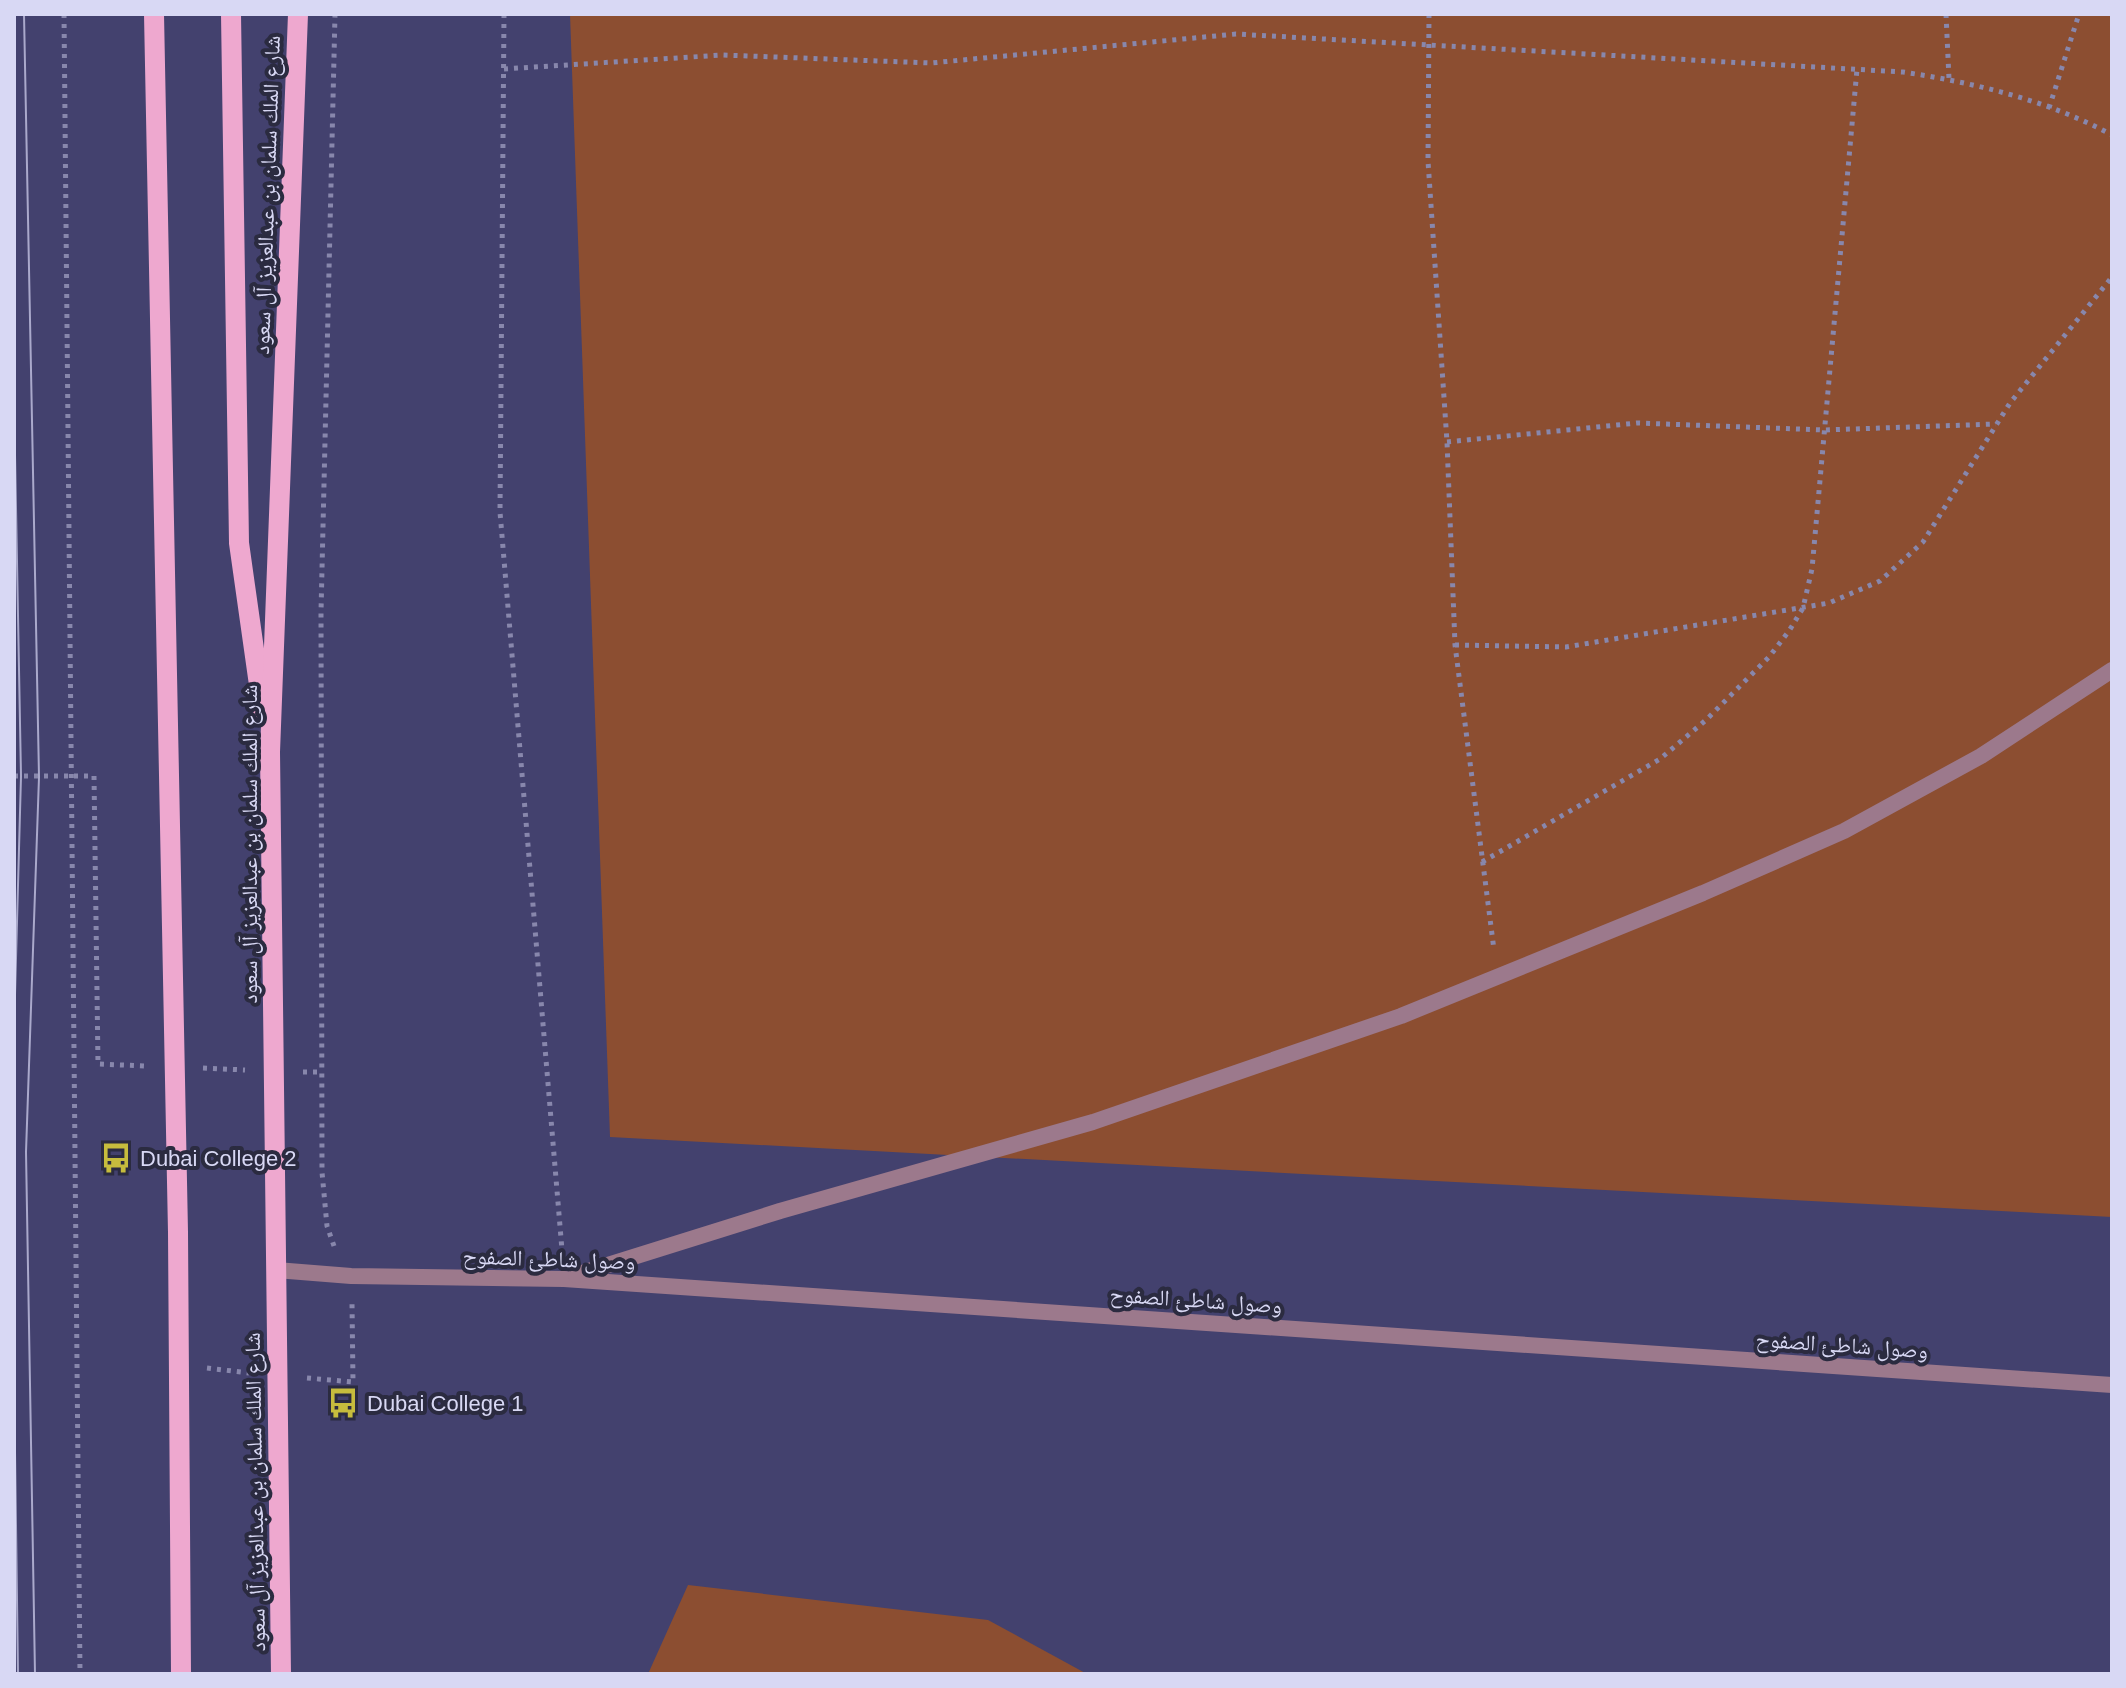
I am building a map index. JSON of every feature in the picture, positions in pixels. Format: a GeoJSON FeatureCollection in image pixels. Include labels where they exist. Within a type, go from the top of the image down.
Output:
{"type":"FeatureCollection","features":[{"type":"Feature","properties":{"kind":"main road"},"geometry":{"type":"LineString","coordinates":[[154,14],[174,1067],[181,1674]]}},
{"type":"Feature","properties":{"kind":"main road"},"geometry":{"type":"LineString","coordinates":[[231,14],[239,543],[251,648],[270,752]]}},
{"type":"Feature","properties":{"kind":"main road","name":"شارع الملك سلمان بن عبدالعزيز آل سعود"},"geometry":{"type":"LineString","coordinates":[[281,1674],[270,752],[298,14]]}},
{"type":"Feature","properties":{"kind":"lane"},"geometry":{"type":"LineString","coordinates":[[564,1279],[780,1211],[1093,1122],[1401,1016],[1703,893],[1844,831],[1981,756],[2112,670]]}},
{"type":"Feature","properties":{"kind":"lane","name":"وصول شاطئ الصفوح"},"geometry":{"type":"LineString","coordinates":[[276,1270],[351,1276],[564,1279],[2112,1385]]}},
{"type":"Feature","properties":{"kind":"path"},"geometry":{"type":"LineString","coordinates":[[64,14],[80,1674]]}},
{"type":"Feature","properties":{"kind":"path"},"geometry":{"type":"LineString","coordinates":[[178,1365],[353,1382],[351,1276],[327,1226],[322,1172],[321,612],[335,14]]}},
{"type":"Feature","properties":{"kind":"path"},"geometry":{"type":"LineString","coordinates":[[504,14],[500,512],[564,1279]]}},
{"type":"Feature","properties":{"kind":"path"},"geometry":{"type":"LineString","coordinates":[[1429,14],[1428,161],[1447,442],[1455,645],[1497,977]]}},
{"type":"Feature","properties":{"kind":"path"},"geometry":{"type":"LineString","coordinates":[[1946,14],[1949,79]]}},
{"type":"Feature","properties":{"kind":"path"},"geometry":{"type":"LineString","coordinates":[[2049,108],[2079,14]]}},
{"type":"Feature","properties":{"kind":"path"},"geometry":{"type":"LineString","coordinates":[[504,69],[723,55],[931,63],[1236,34],[1428,42],[1857,69],[1949,79],[2049,108],[2112,135]]}},
{"type":"Feature","properties":{"kind":"path"},"geometry":{"type":"LineString","coordinates":[[1482,862],[1660,759],[1706,720],[1769,657],[1803,608],[1812,569],[1857,69]]}},
{"type":"Feature","properties":{"kind":"path"},"geometry":{"type":"LineString","coordinates":[[1455,645],[1566,647],[1803,608],[1854,595],[1903,563],[1923,542],[1997,424],[2054,345],[2112,277]]}},
{"type":"Feature","properties":{"kind":"path"},"geometry":{"type":"LineString","coordinates":[[1447,442],[1637,423],[1824,430],[1997,424]]}},
{"type":"Feature","properties":{"kind":"path"},"geometry":{"type":"LineString","coordinates":[[14,776],[94,776],[98,1064],[322,1072]]}},
{"type":"Feature","properties":{"kind":"shaded area"},"geometry":{"type":"Polygon","coordinates":[[[570,14],[2112,14],[2112,1217],[610,1137],[570,14]]]}},
{"type":"Feature","properties":{"kind":"shaded area"},"geometry":{"type":"Polygon","coordinates":[[[688,1585],[988,1620],[1087,1674],[648,1674],[688,1585]]]}},
{"type":"Feature","properties":{"kind":"tram line"},"geometry":{"type":"LineString","coordinates":[[24,14],[39,777],[26,1152],[35,1674]]}},
{"type":"Feature","properties":{"kind":"tram line"},"geometry":{"type":"LineString","coordinates":[[14,401],[21,776],[14,1031]]}},
{"type":"Feature","properties":{"kind":"tram line"},"geometry":{"type":"LineString","coordinates":[[14,1377],[18,1674]]}},
{"type":"Feature","properties":{"kind":"place","name":"Dubai College 2"},"geometry":{"type":"Point","coordinates":[116,1158]}},
{"type":"Feature","properties":{"kind":"place","name":"Dubai College 1"},"geometry":{"type":"Point","coordinates":[343,1403]}}]}
